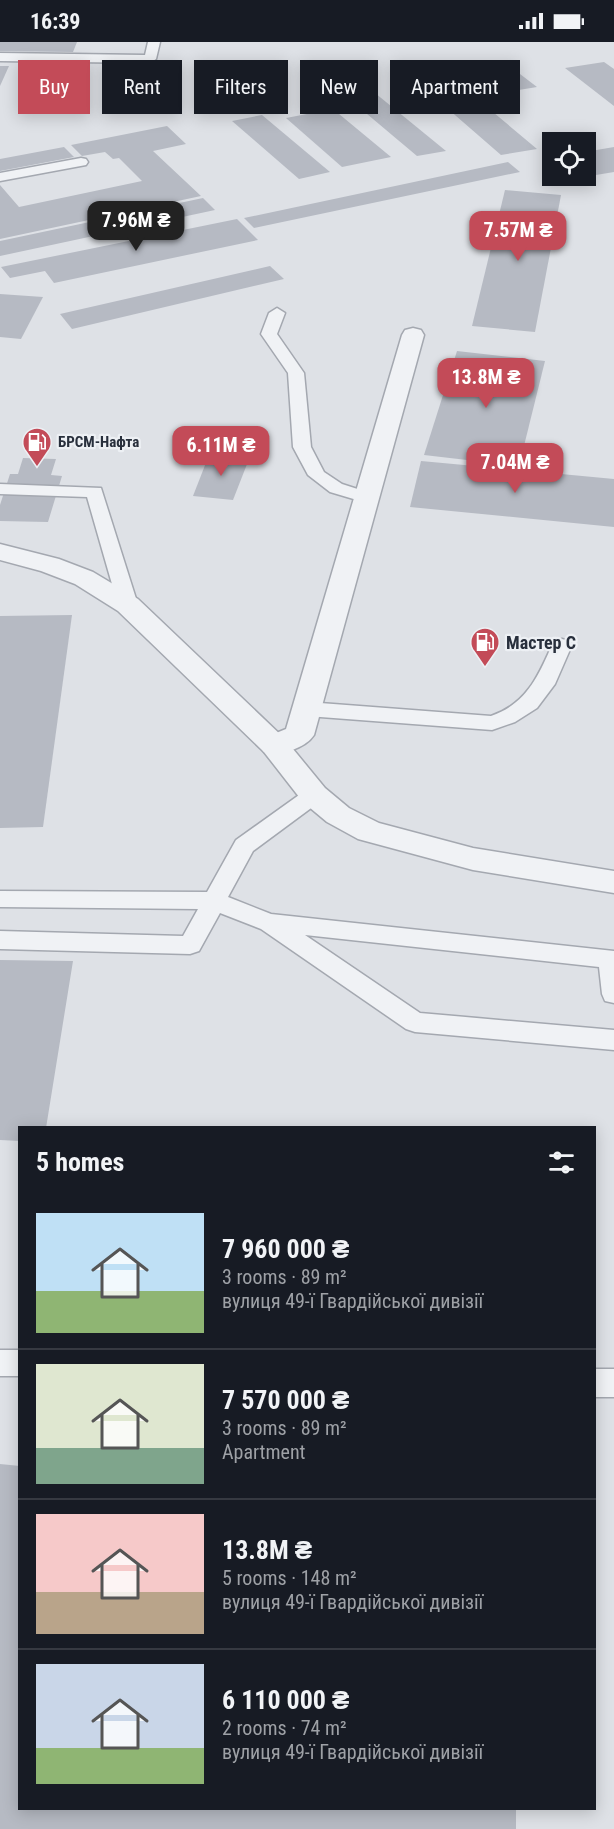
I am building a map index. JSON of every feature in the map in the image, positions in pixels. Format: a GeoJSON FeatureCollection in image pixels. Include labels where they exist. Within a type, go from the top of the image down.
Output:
{"type":"FeatureCollection","features":[{"type":"Feature","properties":{"kind":"street"},"geometry":{"type":"LineString","coordinates":[[274,745],[299,735],[413,335]]}},
{"type":"Feature","properties":{"kind":"street"},"geometry":{"type":"LineString","coordinates":[[0,552],[50,565],[84,578],[128,605],[274,745],[314,795],[338,815],[379,834],[473,859],[614,882]]}},
{"type":"Feature","properties":{"kind":"lane"},"geometry":{"type":"LineString","coordinates":[[0,57],[150,59],[154,42]]}},
{"type":"Feature","properties":{"kind":"lane"},"geometry":{"type":"LineString","coordinates":[[0,177],[81,162]]}},
{"type":"Feature","properties":{"kind":"lane"},"geometry":{"type":"LineString","coordinates":[[277,313],[269,334],[296,373],[302,447],[317,475],[336,488],[367,498]]}},
{"type":"Feature","properties":{"kind":"lane"},"geometry":{"type":"LineString","coordinates":[[0,489],[95,492],[128,605]]}},
{"type":"Feature","properties":{"kind":"lane"},"geometry":{"type":"LineString","coordinates":[[307,709],[492,723],[513,717],[529,706],[543,687],[562,645]]}},
{"type":"Feature","properties":{"kind":"lane"},"geometry":{"type":"LineString","coordinates":[[0,940],[190,945],[244,846],[314,795]]}},
{"type":"Feature","properties":{"kind":"lane"},"geometry":{"type":"LineString","coordinates":[[0,899],[214,902],[269,923],[415,1022],[614,1040]]}},
{"type":"Feature","properties":{"kind":"lane"},"geometry":{"type":"LineString","coordinates":[[269,923],[610,959],[614,994]]}},
{"type":"Feature","properties":{"kind":"lane"},"geometry":{"type":"LineString","coordinates":[[0,1363],[18,1363]]}},
{"type":"Feature","properties":{"kind":"lane"},"geometry":{"type":"LineString","coordinates":[[596,1383],[614,1383]]}},
{"type":"Feature","properties":{"kind":"building"},"geometry":{"type":"Polygon","coordinates":[[[0,42],[77,42],[73,52],[0,51],[0,42]]]}},
{"type":"Feature","properties":{"kind":"building"},"geometry":{"type":"Polygon","coordinates":[[[604,62],[614,69],[614,106],[565,68],[604,62]]]}},
{"type":"Feature","properties":{"kind":"building"},"geometry":{"type":"Polygon","coordinates":[[[0,66],[9,66],[0,86],[0,66]]]}},
{"type":"Feature","properties":{"kind":"building"},"geometry":{"type":"Polygon","coordinates":[[[520,74],[537,87],[520,90],[520,74]]]}},
{"type":"Feature","properties":{"kind":"building"},"geometry":{"type":"Polygon","coordinates":[[[378,95],[390,105],[390,114],[401,114],[446,151],[417,156],[367,114],[378,114],[378,95]]]}},
{"type":"Feature","properties":{"kind":"building"},"geometry":{"type":"Polygon","coordinates":[[[307,114],[339,114],[391,157],[342,167],[286,118],[307,114]]]}},
{"type":"Feature","properties":{"kind":"building"},"geometry":{"type":"Polygon","coordinates":[[[454,114],[495,114],[537,149],[501,155],[454,114]]]}},
{"type":"Feature","properties":{"kind":"building"},"geometry":{"type":"Polygon","coordinates":[[[262,115],[330,172],[299,179],[232,121],[262,115]]]}},
{"type":"Feature","properties":{"kind":"building"},"geometry":{"type":"Polygon","coordinates":[[[167,126],[186,144],[153,151],[201,196],[0,239],[0,185],[19,207],[142,181],[119,158],[113,159],[105,152],[82,156],[71,145],[167,126]]]}},
{"type":"Feature","properties":{"kind":"building"},"geometry":{"type":"Polygon","coordinates":[[[64,147],[74,157],[0,171],[0,159],[64,147]]]}},
{"type":"Feature","properties":{"kind":"building"},"geometry":{"type":"Polygon","coordinates":[[[614,147],[614,172],[596,175],[596,150],[614,147]]]}},
{"type":"Feature","properties":{"kind":"building"},"geometry":{"type":"Polygon","coordinates":[[[508,162],[520,172],[254,228],[244,218],[508,162]]]}},
{"type":"Feature","properties":{"kind":"building"},"geometry":{"type":"Polygon","coordinates":[[[505,190],[561,195],[535,332],[472,326],[505,190]]]}},
{"type":"Feature","properties":{"kind":"building"},"geometry":{"type":"Polygon","coordinates":[[[203,198],[215,210],[0,256],[0,241],[203,198]]]}},
{"type":"Feature","properties":{"kind":"building"},"geometry":{"type":"Polygon","coordinates":[[[237,219],[258,240],[54,283],[45,271],[10,278],[1,267],[237,219]]]}},
{"type":"Feature","properties":{"kind":"building"},"geometry":{"type":"Polygon","coordinates":[[[270,266],[284,279],[72,329],[60,314],[270,266]]]}},
{"type":"Feature","properties":{"kind":"building"},"geometry":{"type":"Polygon","coordinates":[[[0,294],[43,297],[21,339],[0,337],[0,294]]]}},
{"type":"Feature","properties":{"kind":"building"},"geometry":{"type":"Polygon","coordinates":[[[457,351],[545,361],[519,466],[424,455],[457,351]]]}},
{"type":"Feature","properties":{"kind":"building"},"geometry":{"type":"Polygon","coordinates":[[[209,455],[249,459],[233,500],[193,496],[209,455]]]}},
{"type":"Feature","properties":{"kind":"building"},"geometry":{"type":"Polygon","coordinates":[[[23,458],[56,459],[51,475],[62,476],[48,522],[0,521],[0,505],[10,474],[18,474],[23,458]]]}},
{"type":"Feature","properties":{"kind":"building"},"geometry":{"type":"Polygon","coordinates":[[[421,461],[614,479],[614,527],[410,507],[421,461]]]}},
{"type":"Feature","properties":{"kind":"building"},"geometry":{"type":"Polygon","coordinates":[[[72,615],[43,827],[0,828],[0,616],[72,615]]]}},
{"type":"Feature","properties":{"kind":"building"},"geometry":{"type":"Polygon","coordinates":[[[0,960],[73,961],[46,1126],[18,1126],[18,1141],[0,1140],[0,960]]]}},
{"type":"Feature","properties":{"kind":"building"},"geometry":{"type":"Polygon","coordinates":[[[0,1464],[18,1466],[18,1810],[516,1810],[516,1829],[0,1829],[0,1464]]]}},
{"type":"Feature","properties":{"kind":"place","name":"БРСМ-Нафта"},"geometry":{"type":"Point","coordinates":[37,468]}},
{"type":"Feature","properties":{"kind":"place","name":"Мастер С"},"geometry":{"type":"Point","coordinates":[485,668]}}]}
